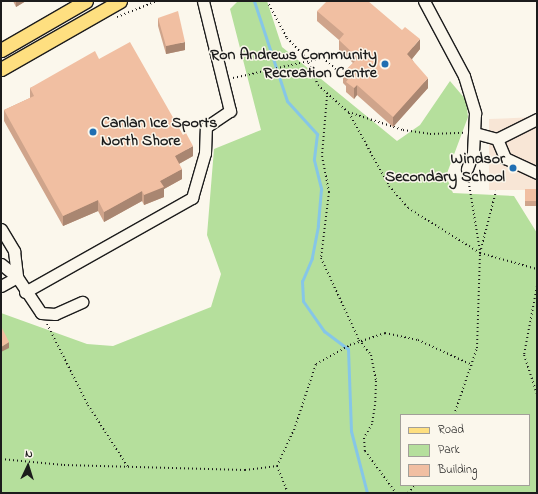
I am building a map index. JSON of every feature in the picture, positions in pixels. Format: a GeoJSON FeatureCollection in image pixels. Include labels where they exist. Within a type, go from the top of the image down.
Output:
{"type":"FeatureCollection","features":[{"type":"Feature","properties":{"kind":"main road"},"geometry":{"type":"LineString","coordinates":[[1,50],[86,1]]}},
{"type":"Feature","properties":{"kind":"main road"},"geometry":{"type":"LineString","coordinates":[[1,69],[120,1]]}},
{"type":"Feature","properties":{"kind":"street"},"geometry":{"type":"LineString","coordinates":[[25,292],[177,209],[192,198],[205,153],[206,127],[230,111],[224,81],[203,1]]}},
{"type":"Feature","properties":{"kind":"street"},"geometry":{"type":"LineString","coordinates":[[424,1],[464,76],[475,113],[475,133],[467,169]]}},
{"type":"Feature","properties":{"kind":"street"},"geometry":{"type":"LineString","coordinates":[[475,133],[497,139],[537,119]]}},
{"type":"Feature","properties":{"kind":"street"},"geometry":{"type":"LineString","coordinates":[[497,139],[504,158],[537,173]]}},
{"type":"Feature","properties":{"kind":"street"},"geometry":{"type":"LineString","coordinates":[[1,229],[14,251],[16,277]]}},
{"type":"Feature","properties":{"kind":"street"},"geometry":{"type":"LineString","coordinates":[[1,264],[16,277],[41,313],[55,314],[82,302]]}},
{"type":"Feature","properties":{"kind":"street"},"geometry":{"type":"LineString","coordinates":[[1,286],[16,277]]}},
{"type":"Feature","properties":{"kind":"path"},"geometry":{"type":"LineString","coordinates":[[112,17],[157,1]]}},
{"type":"Feature","properties":{"kind":"path"},"geometry":{"type":"LineString","coordinates":[[267,1],[288,38],[307,59],[327,96],[348,112],[403,130],[430,134],[475,133]]}},
{"type":"Feature","properties":{"kind":"path"},"geometry":{"type":"LineString","coordinates":[[224,81],[268,68],[307,59],[323,58],[340,73]]}},
{"type":"Feature","properties":{"kind":"path"},"geometry":{"type":"LineString","coordinates":[[327,96],[322,156],[329,192],[321,258],[359,340],[371,355],[376,381],[372,424],[364,438],[365,451],[396,493]]}},
{"type":"Feature","properties":{"kind":"path"},"geometry":{"type":"LineString","coordinates":[[348,112],[389,186],[408,208],[480,253],[537,269]]}},
{"type":"Feature","properties":{"kind":"path"},"geometry":{"type":"LineString","coordinates":[[454,414],[477,348],[480,253],[467,169]]}},
{"type":"Feature","properties":{"kind":"path"},"geometry":{"type":"LineString","coordinates":[[480,253],[496,191]]}},
{"type":"Feature","properties":{"kind":"path"},"geometry":{"type":"LineString","coordinates":[[537,286],[524,355],[537,394]]}},
{"type":"Feature","properties":{"kind":"path"},"geometry":{"type":"LineString","coordinates":[[41,313],[88,405],[128,467]]}},
{"type":"Feature","properties":{"kind":"path"},"geometry":{"type":"LineString","coordinates":[[288,493],[277,466],[294,430],[316,364],[359,340],[385,332],[418,340],[472,364]]}},
{"type":"Feature","properties":{"kind":"path"},"geometry":{"type":"LineString","coordinates":[[1,459],[128,467],[245,470],[277,466]]}},
{"type":"Feature","properties":{"kind":"shaded area","name":"Windsor Secondary School"},"geometry":{"type":"Polygon","coordinates":[[[537,117],[537,190],[489,190],[489,119],[537,117]]]}},
{"type":"Feature","properties":{"kind":"green space"},"geometry":{"type":"Polygon","coordinates":[[[238,1],[267,1],[282,47],[397,141],[420,125],[450,81],[466,100],[468,117],[446,176],[453,193],[514,196],[537,233],[537,493],[1,493],[1,313],[87,344],[113,346],[211,307],[221,274],[207,235],[214,149],[261,130],[230,9],[238,1]]]}},
{"type":"Feature","properties":{"kind":"building","name":"Ron Andrews Community Recreation Centre"},"geometry":{"type":"Polygon","coordinates":[[[327,1],[368,1],[402,30],[405,27],[420,39],[407,54],[428,78],[393,117],[357,85],[354,88],[346,82],[349,78],[343,73],[358,58],[339,40],[344,34],[317,11],[327,1]]]}},
{"type":"Feature","properties":{"kind":"building"},"geometry":{"type":"Polygon","coordinates":[[[178,11],[185,42],[166,46],[158,18],[178,11]]]}},
{"type":"Feature","properties":{"kind":"building","name":"Canlan Ice Sports North Shore"},"geometry":{"type":"Polygon","coordinates":[[[130,42],[183,135],[186,133],[193,146],[175,156],[182,169],[160,181],[164,187],[144,195],[142,191],[104,212],[98,200],[63,216],[4,110],[34,96],[30,88],[95,51],[99,59],[130,42]]]}},
{"type":"Feature","properties":{"kind":"building"},"geometry":{"type":"Polygon","coordinates":[[[525,189],[537,189],[537,201],[525,201],[525,189]]]}},
{"type":"Feature","properties":{"kind":"building"},"geometry":{"type":"Polygon","coordinates":[[[1,326],[9,342],[1,347],[1,326]]]}},
{"type":"Feature","properties":{"kind":"waterway"},"geometry":{"type":"LineString","coordinates":[[254,1],[287,101],[317,134],[314,160],[321,189],[318,226],[312,258],[302,281],[303,301],[324,331],[348,349],[351,431],[367,493]]}},
{"type":"Feature","properties":{"kind":"place","name":"Ron Andrews Community Recreation Centre"},"geometry":{"type":"Point","coordinates":[385,64]}},
{"type":"Feature","properties":{"kind":"place","name":"Canlan Ice Sports North Shore"},"geometry":{"type":"Point","coordinates":[93,132]}},
{"type":"Feature","properties":{"kind":"place","name":"Windsor Secondary School"},"geometry":{"type":"Point","coordinates":[513,168]}}]}
